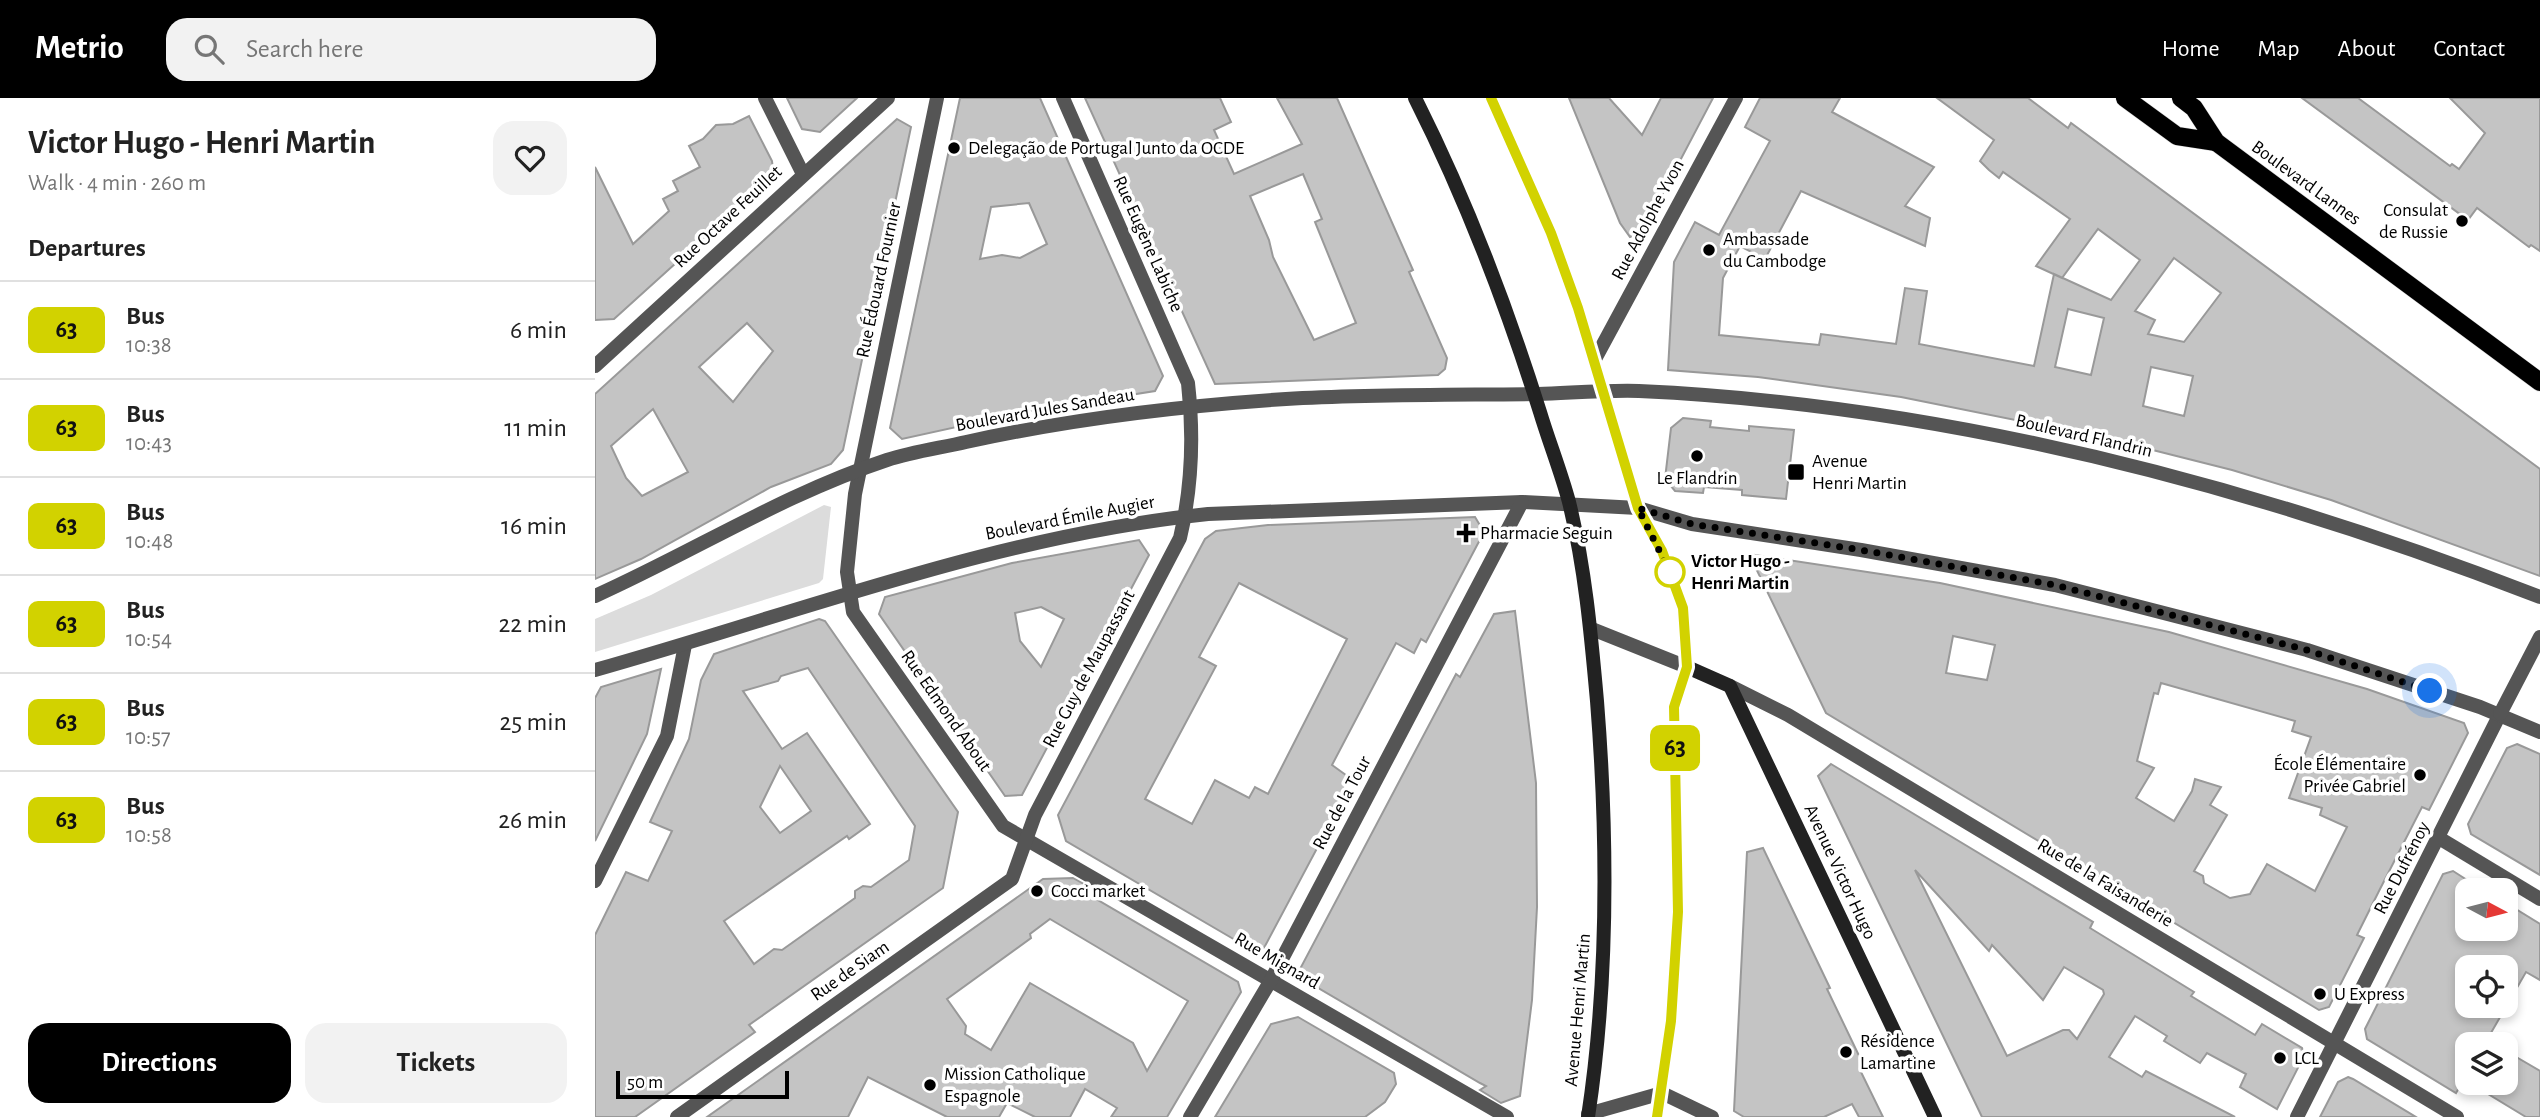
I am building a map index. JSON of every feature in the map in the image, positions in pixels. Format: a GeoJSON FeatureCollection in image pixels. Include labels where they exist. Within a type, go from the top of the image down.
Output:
{"type":"FeatureCollection","features":[{"type":"Feature","properties":{"kind":"main road","name":"Avenue Henri Martin"},"geometry":{"type":"LineString","coordinates":[[1415,98],[1443,153],[1488,261],[1534,394],[1569,502],[1592,629],[1605,798],[1606,910],[1588,1115]]}},
{"type":"Feature","properties":{"kind":"main road"},"geometry":{"type":"LineString","coordinates":[[1491,98],[1551,233],[1594,361],[1638,508],[1662,551],[1683,608],[1687,667],[1674,707],[1678,912],[1671,1021],[1657,1117]]}},
{"type":"Feature","properties":{"kind":"main road","name":"Boulevard Lannes"},"geometry":{"type":"LineString","coordinates":[[2125,98],[2177,136],[2215,142]]}},
{"type":"Feature","properties":{"kind":"main road","name":"Boulevard Lannes"},"geometry":{"type":"LineString","coordinates":[[2192,101],[2215,142],[2540,382]]}},
{"type":"Feature","properties":{"kind":"main road"},"geometry":{"type":"LineString","coordinates":[[1687,667],[1730,686]]}},
{"type":"Feature","properties":{"kind":"main road","name":"Avenue Victor Hugo"},"geometry":{"type":"LineString","coordinates":[[1730,686],[1935,1117]]}},
{"type":"Feature","properties":{"kind":"street"},"geometry":{"type":"LineString","coordinates":[[765,98],[803,174]]}},
{"type":"Feature","properties":{"kind":"street","name":"Rue Octave Feuillet"},"geometry":{"type":"LineString","coordinates":[[595,366],[888,98]]}},
{"type":"Feature","properties":{"kind":"street","name":"Rue Édouard Fournier"},"geometry":{"type":"LineString","coordinates":[[850,592],[847,572],[859,471],[937,98]]}},
{"type":"Feature","properties":{"kind":"street","name":"Rue Eugène Labiche"},"geometry":{"type":"LineString","coordinates":[[1063,98],[1188,383],[1193,428],[1185,516]]}},
{"type":"Feature","properties":{"kind":"street","name":"Rue Adolphe Yvon"},"geometry":{"type":"LineString","coordinates":[[1594,361],[1736,98]]}},
{"type":"Feature","properties":{"kind":"street","name":"Boulevard Flandrin"},"geometry":{"type":"LineString","coordinates":[[1534,394],[1642,391],[1890,416],[2066,450],[2239,493],[2419,551],[2540,597]]}},
{"type":"Feature","properties":{"kind":"street","name":"Boulevard Jules Sandeau"},"geometry":{"type":"LineString","coordinates":[[595,596],[666,565],[764,509],[859,471],[890,459],[1020,430],[1191,406],[1372,394],[1534,394]]}},
{"type":"Feature","properties":{"kind":"street","name":"Boulevard Émile Augier"},"geometry":{"type":"LineString","coordinates":[[595,670],[685,645],[850,592],[1023,545],[1185,516],[1522,502],[1569,502],[1638,508]]}},
{"type":"Feature","properties":{"kind":"street","name":"Rue de la Tour"},"geometry":{"type":"LineString","coordinates":[[1190,1117],[1271,980],[1522,502]]}},
{"type":"Feature","properties":{"kind":"street"},"geometry":{"type":"LineString","coordinates":[[1638,508],[1692,524],[1861,550],[2055,585],[2307,650],[2500,714],[2540,732]]}},
{"type":"Feature","properties":{"kind":"street","name":"Rue Guy de Maupassant"},"geometry":{"type":"LineString","coordinates":[[1026,840],[1035,815],[1180,538],[1185,516]]}},
{"type":"Feature","properties":{"kind":"street","name":"Rue Edmond About"},"geometry":{"type":"LineString","coordinates":[[850,592],[853,612],[1003,826],[1026,840]]}},
{"type":"Feature","properties":{"kind":"street"},"geometry":{"type":"LineString","coordinates":[[1592,629],[1687,667]]}},
{"type":"Feature","properties":{"kind":"street","name":"Rue Dufrénoy"},"geometry":{"type":"LineString","coordinates":[[2297,1117],[2540,637]]}},
{"type":"Feature","properties":{"kind":"street"},"geometry":{"type":"LineString","coordinates":[[595,881],[667,736],[685,645]]}},
{"type":"Feature","properties":{"kind":"street","name":"Rue de la Faisanderie"},"geometry":{"type":"LineString","coordinates":[[1730,686],[1780,710],[2457,1117]]}},
{"type":"Feature","properties":{"kind":"street"},"geometry":{"type":"LineString","coordinates":[[2439,838],[2540,899]]}},
{"type":"Feature","properties":{"kind":"street","name":"Rue Mignard"},"geometry":{"type":"LineString","coordinates":[[1026,840],[1507,1117]]}},
{"type":"Feature","properties":{"kind":"street","name":"Rue de Siam"},"geometry":{"type":"LineString","coordinates":[[677,1117],[1012,879],[1026,840]]}},
{"type":"Feature","properties":{"kind":"street"},"geometry":{"type":"LineString","coordinates":[[1588,1115],[1661,1093],[1686,1102],[1712,1117]]}},
{"type":"Feature","properties":{"kind":"shaded area"},"geometry":{"type":"Polygon","coordinates":[[[824,505],[831,507],[823,579],[819,583],[595,652],[595,619],[651,595],[824,505]]]}},
{"type":"Feature","properties":{"kind":"building"},"geometry":{"type":"Polygon","coordinates":[[[787,98],[857,98],[820,132],[802,129],[787,98]]]}},
{"type":"Feature","properties":{"kind":"building"},"geometry":{"type":"Polygon","coordinates":[[[960,98],[1040,98],[1163,376],[1155,391],[1029,411],[902,439],[890,428],[960,98]],[[1029,203],[991,207],[980,259],[1002,255],[1020,258],[1047,244],[1029,203]]]}},
{"type":"Feature","properties":{"kind":"building"},"geometry":{"type":"Polygon","coordinates":[[[1085,98],[1220,98],[1231,122],[1214,130],[1234,174],[1302,144],[1277,98],[1337,98],[1413,270],[1409,272],[1447,358],[1445,369],[1438,375],[1215,384],[1085,98]],[[1303,174],[1250,196],[1269,240],[1273,257],[1314,340],[1356,323],[1315,222],[1322,219],[1303,174]]]}},
{"type":"Feature","properties":{"kind":"building"},"geometry":{"type":"Polygon","coordinates":[[[1569,98],[1609,98],[1642,135],[1661,98],[1713,98],[1642,233],[1630,237],[1620,223],[1569,98]]]}},
{"type":"Feature","properties":{"kind":"building"},"geometry":{"type":"Polygon","coordinates":[[[1760,98],[1840,98],[1832,112],[1934,167],[1905,206],[1930,218],[1925,246],[1801,191],[1765,259],[1740,246],[1723,278],[1719,335],[1819,345],[1821,334],[1896,344],[1905,288],[1927,291],[1919,344],[2034,366],[2054,274],[2036,266],[2070,219],[2003,172],[1999,178],[1989,170],[1980,161],[1994,140],[1937,98],[2028,98],[2068,128],[2071,123],[2540,469],[2540,576],[2331,500],[2232,470],[2105,438],[1901,397],[1758,377],[1668,370],[1674,262],[1695,222],[1719,235],[1770,141],[1745,127],[1760,98]],[[2098,229],[2062,278],[2111,300],[2140,260],[2098,229]],[[2174,258],[2135,311],[2155,320],[2148,334],[2184,342],[2221,293],[2174,258]],[[2068,309],[2055,367],[2091,375],[2104,318],[2068,309]],[[2151,367],[2143,406],[2184,416],[2193,376],[2151,367]]]}},
{"type":"Feature","properties":{"kind":"building"},"geometry":{"type":"Polygon","coordinates":[[[2302,98],[2358,98],[2450,166],[2452,164],[2459,169],[2485,133],[2450,98],[2540,98],[2540,251],[2531,245],[2529,247],[2477,208],[2468,220],[2302,98]]]}},
{"type":"Feature","properties":{"kind":"building"},"geometry":{"type":"Polygon","coordinates":[[[749,116],[772,161],[770,178],[614,319],[595,320],[595,167],[633,244],[669,211],[663,199],[678,191],[673,181],[700,167],[689,146],[703,139],[716,125],[733,124],[749,116]]]}},
{"type":"Feature","properties":{"kind":"building"},"geometry":{"type":"Polygon","coordinates":[[[897,119],[911,127],[843,450],[831,464],[771,487],[641,559],[595,579],[595,394],[897,119]],[[747,323],[699,367],[733,402],[773,351],[747,323]],[[653,409],[611,446],[626,478],[642,496],[688,472],[653,409]]]}},
{"type":"Feature","properties":{"kind":"building"},"geometry":{"type":"Polygon","coordinates":[[[1683,418],[1711,421],[1710,427],[1749,431],[1749,426],[1794,430],[1786,499],[1742,495],[1742,490],[1704,487],[1703,493],[1675,491],[1665,479],[1671,428],[1683,418]]]}},
{"type":"Feature","properties":{"kind":"building"},"geometry":{"type":"Polygon","coordinates":[[[1475,517],[1484,532],[1426,642],[1421,639],[1414,653],[1396,643],[1332,765],[1350,778],[1343,790],[1347,792],[1264,948],[1254,951],[1066,841],[1058,815],[1205,539],[1216,531],[1268,525],[1475,517]],[[1239,583],[1199,657],[1216,666],[1145,799],[1192,824],[1215,780],[1249,798],[1255,787],[1268,794],[1347,639],[1239,583]]]}},
{"type":"Feature","properties":{"kind":"building"},"geometry":{"type":"Polygon","coordinates":[[[1139,540],[1149,555],[1022,795],[1005,796],[879,614],[885,597],[1012,563],[1139,540]],[[1041,607],[1015,613],[1020,641],[1041,667],[1064,619],[1041,607]]]}},
{"type":"Feature","properties":{"kind":"building"},"geometry":{"type":"Polygon","coordinates":[[[1749,554],[1940,583],[2169,632],[2367,689],[2464,723],[2468,733],[2429,810],[2422,807],[2379,891],[2357,935],[2364,938],[2329,1007],[2319,1010],[1826,713],[1749,554]],[[1953,636],[1946,673],[1987,680],[1995,645],[1953,636]],[[2161,683],[2158,694],[2154,693],[2137,761],[2154,768],[2136,798],[2174,821],[2192,791],[2195,779],[2221,787],[2210,805],[2227,815],[2194,871],[2203,876],[2204,883],[2230,898],[2250,894],[2267,864],[2315,891],[2347,827],[2320,815],[2322,808],[2289,798],[2311,737],[2292,731],[2295,721],[2161,683]]]}},
{"type":"Feature","properties":{"kind":"building"},"geometry":{"type":"Polygon","coordinates":[[[1515,611],[1536,783],[1537,907],[1532,1000],[1520,1096],[1501,1103],[1480,1090],[1486,1086],[1303,979],[1300,969],[1456,674],[1460,677],[1494,614],[1515,611]]]}},
{"type":"Feature","properties":{"kind":"building"},"geometry":{"type":"Polygon","coordinates":[[[819,619],[825,621],[958,812],[943,888],[749,1025],[755,1032],[635,1117],[595,1117],[595,935],[626,872],[648,881],[672,831],[650,822],[689,739],[701,680],[714,654],[819,619]],[[808,668],[781,676],[778,681],[743,691],[782,749],[807,733],[870,824],[849,839],[847,836],[724,921],[754,964],[774,949],[782,950],[855,898],[855,891],[863,886],[871,887],[909,860],[915,826],[808,668]],[[780,766],[760,807],[780,833],[811,811],[780,766]]]}},
{"type":"Feature","properties":{"kind":"building"},"geometry":{"type":"Polygon","coordinates":[[[661,669],[647,734],[595,841],[595,698],[601,687],[661,669]]]}},
{"type":"Feature","properties":{"kind":"building"},"geometry":{"type":"Polygon","coordinates":[[[2517,744],[2540,754],[2540,875],[2471,834],[2468,824],[2507,748],[2517,744]]]}},
{"type":"Feature","properties":{"kind":"building"},"geometry":{"type":"Polygon","coordinates":[[[1831,764],[2093,922],[2090,928],[2194,992],[2191,996],[2255,1035],[2262,1024],[2302,1048],[2304,1056],[2277,1109],[2240,1087],[2246,1074],[2207,1053],[2200,1063],[2164,1041],[2167,1036],[2135,1016],[2109,1057],[2142,1077],[2146,1071],[2235,1117],[1982,1117],[1818,776],[1831,764]],[[1915,870],[2007,1056],[2063,1030],[2069,1030],[2077,1039],[2104,994],[2103,990],[2064,967],[2043,1000],[1992,945],[1989,951],[1915,870]]]}},
{"type":"Feature","properties":{"kind":"building"},"geometry":{"type":"Polygon","coordinates":[[[1763,848],[1830,988],[1827,989],[1863,1064],[1860,1070],[1883,1117],[1859,1117],[1852,1104],[1824,1117],[1744,1117],[1734,1111],[1747,852],[1763,848]]]}},
{"type":"Feature","properties":{"kind":"building"},"geometry":{"type":"Polygon","coordinates":[[[2453,871],[2464,878],[2455,878],[2455,942],[2518,942],[2518,910],[2540,924],[2540,980],[2526,972],[2518,986],[2518,955],[2455,955],[2455,1018],[2500,1018],[2491,1032],[2455,1032],[2455,1092],[2367,1039],[2365,1029],[2443,874],[2453,871]]]}},
{"type":"Feature","properties":{"kind":"building"},"geometry":{"type":"Polygon","coordinates":[[[1073,878],[1089,887],[1086,893],[1238,982],[1241,992],[1167,1117],[1111,1117],[1117,1108],[1085,1089],[1070,1117],[1035,1117],[1007,1103],[999,1117],[947,1117],[868,1077],[848,1117],[707,1117],[1043,879],[1073,878]],[[1050,919],[1030,934],[1031,938],[947,999],[966,1026],[965,1034],[991,1050],[1030,983],[1133,1043],[1147,1071],[1188,1001],[1050,919]]]}},
{"type":"Feature","properties":{"kind":"building"},"geometry":{"type":"Polygon","coordinates":[[[1298,1017],[1394,1073],[1396,1084],[1385,1102],[1365,1117],[1215,1117],[1271,1024],[1298,1017]]]}},
{"type":"Feature","properties":{"kind":"building"},"geometry":{"type":"Polygon","coordinates":[[[2518,1058],[2540,1071],[2540,1117],[2526,1117],[2490,1095],[2518,1095],[2518,1058]]]}},
{"type":"Feature","properties":{"kind":"building"},"geometry":{"type":"Polygon","coordinates":[[[2348,1077],[2416,1117],[2320,1117],[2338,1082],[2348,1077]]]}},
{"type":"Feature","properties":{"kind":"bus line","name":"63"},"geometry":{"type":"LineString","coordinates":[[1491,98],[1551,233],[1578,308],[1638,508],[1662,551],[1683,608],[1687,667],[1674,707],[1678,912],[1671,1021],[1657,1117]]}},
{"type":"Feature","properties":{"kind":"place","name":"Delegação de Portugal Junto da OCDE"},"geometry":{"type":"Point","coordinates":[954,148]}},
{"type":"Feature","properties":{"kind":"place","name":"Consulat de Russie"},"geometry":{"type":"Point","coordinates":[2462,221]}},
{"type":"Feature","properties":{"kind":"place","name":"Ambassade du Cambodge"},"geometry":{"type":"Point","coordinates":[1709,250]}},
{"type":"Feature","properties":{"kind":"place","name":"Le Flandrin"},"geometry":{"type":"Point","coordinates":[1697,456]}},
{"type":"Feature","properties":{"kind":"place","name":"Avenue Henri Martin"},"geometry":{"type":"Point","coordinates":[1796,472]}},
{"type":"Feature","properties":{"kind":"place","name":"Pharmacie Seguin"},"geometry":{"type":"Point","coordinates":[1466,533]}},
{"type":"Feature","properties":{"kind":"place","name":"Victor Hugo - Henri Martin"},"geometry":{"type":"Point","coordinates":[1670,572]}},
{"type":"Feature","properties":{"kind":"place","name":"École Élémentaire Privée Gabriel"},"geometry":{"type":"Point","coordinates":[2420,775]}},
{"type":"Feature","properties":{"kind":"place","name":"Cocci market"},"geometry":{"type":"Point","coordinates":[1037,891]}},
{"type":"Feature","properties":{"kind":"place","name":"U Express"},"geometry":{"type":"Point","coordinates":[2320,994]}},
{"type":"Feature","properties":{"kind":"place","name":"Résidence Lamartine"},"geometry":{"type":"Point","coordinates":[1846,1052]}},
{"type":"Feature","properties":{"kind":"place","name":"LCL"},"geometry":{"type":"Point","coordinates":[2280,1058]}},
{"type":"Feature","properties":{"kind":"place","name":"Mission Catholique Espagnole"},"geometry":{"type":"Point","coordinates":[930,1085]}},
{"type":"Feature","properties":{"kind":"route"},"geometry":{"type":"LineString","coordinates":[[1670,572],[1662,551],[1638,508],[1692,524],[1861,550],[2055,585],[2307,650],[2430,691]]}}]}
